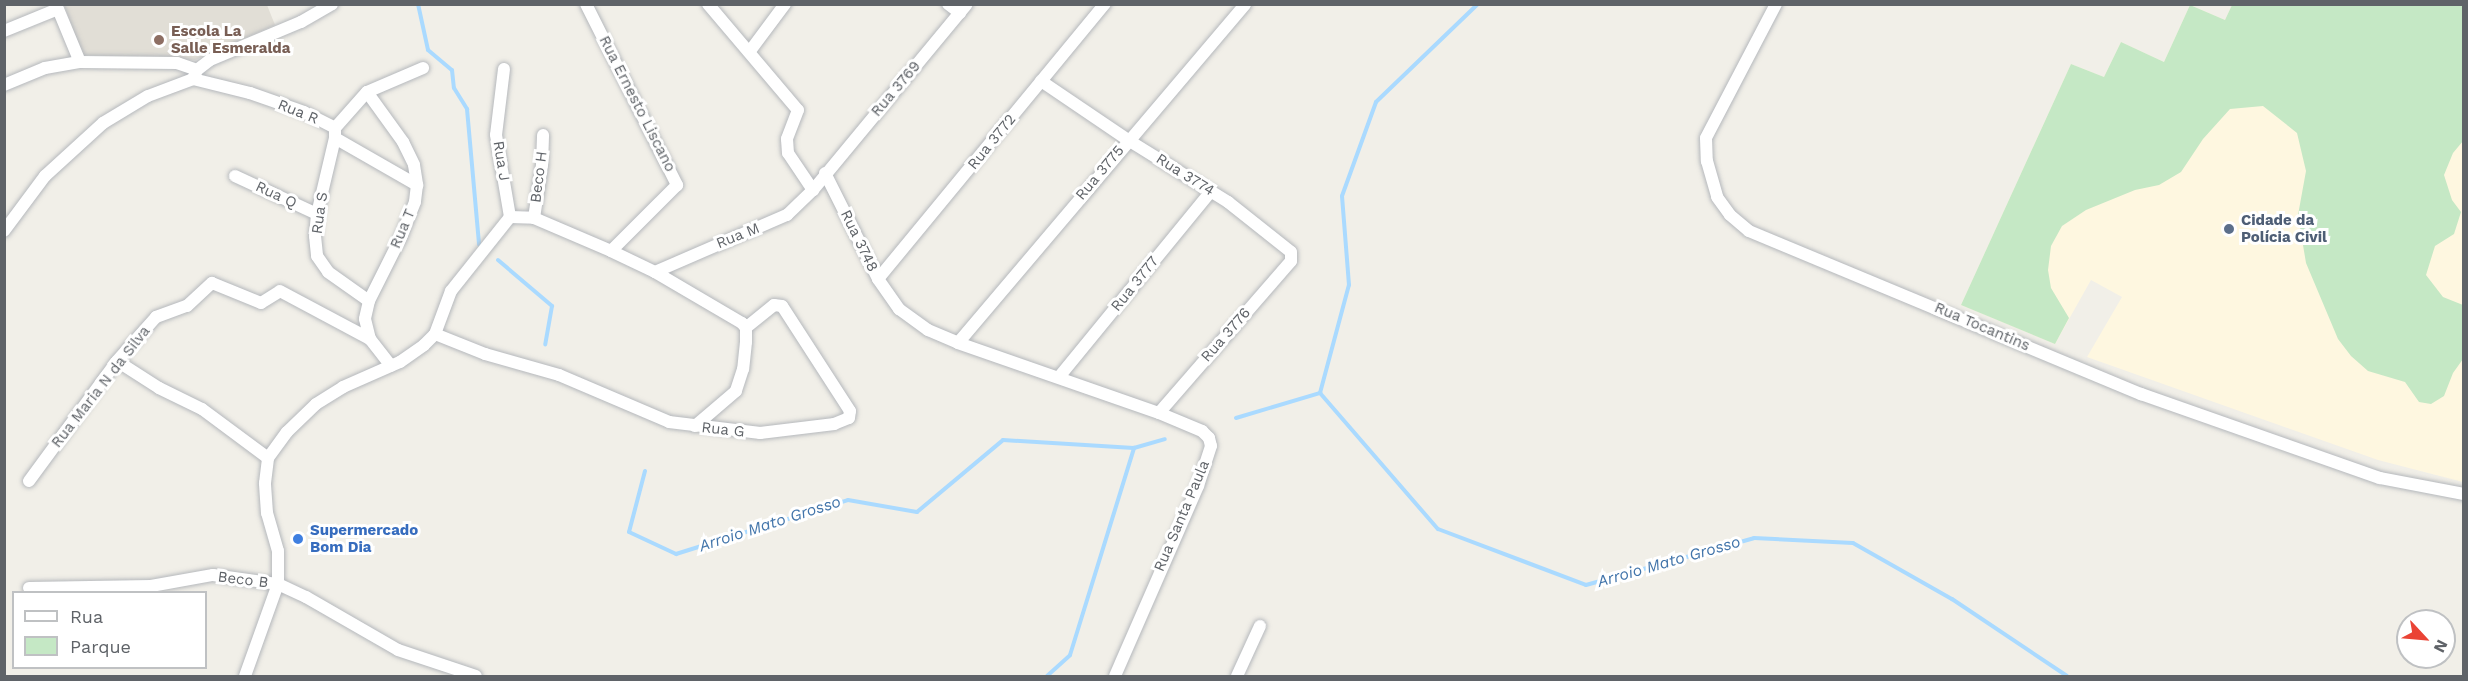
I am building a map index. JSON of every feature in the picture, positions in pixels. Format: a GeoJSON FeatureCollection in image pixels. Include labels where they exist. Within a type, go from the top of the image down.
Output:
{"type":"FeatureCollection","features":[{"type":"Feature","properties":{"kind":"street","name":"Rua Ernesto Liscano"},"geometry":{"type":"LineString","coordinates":[[586,4],[677,185],[611,251]]}},
{"type":"Feature","properties":{"kind":"street"},"geometry":{"type":"LineString","coordinates":[[708,4],[798,110],[787,139],[788,153],[813,190],[825,173]]}},
{"type":"Feature","properties":{"kind":"street"},"geometry":{"type":"LineString","coordinates":[[750,51],[785,4]]}},
{"type":"Feature","properties":{"kind":"street"},"geometry":{"type":"LineString","coordinates":[[948,4],[963,9]]}},
{"type":"Feature","properties":{"kind":"street","name":"Rua 3772"},"geometry":{"type":"LineString","coordinates":[[878,279],[1105,4]]}},
{"type":"Feature","properties":{"kind":"street","name":"Rua 3775"},"geometry":{"type":"LineString","coordinates":[[958,343],[1245,4]]}},
{"type":"Feature","properties":{"kind":"street","name":"Rua Tocantins"},"geometry":{"type":"LineString","coordinates":[[1776,4],[1706,138],[1707,161],[1717,197],[1730,215],[1749,231],[2141,394],[2380,478],[2463,494]]}},
{"type":"Feature","properties":{"kind":"street"},"geometry":{"type":"LineString","coordinates":[[4,231],[45,176],[103,123],[148,96],[195,75],[210,60],[301,22],[330,5]]}},
{"type":"Feature","properties":{"kind":"street"},"geometry":{"type":"LineString","coordinates":[[4,31],[58,9],[80,62]]}},
{"type":"Feature","properties":{"kind":"street","name":"Rua 3769"},"geometry":{"type":"LineString","coordinates":[[825,173],[963,9]]}},
{"type":"Feature","properties":{"kind":"street","name":"Rua R"},"geometry":{"type":"LineString","coordinates":[[4,85],[45,68],[80,62],[177,63],[195,75],[304,112],[417,184]]}},
{"type":"Feature","properties":{"kind":"street","name":"Rua S"},"geometry":{"type":"LineString","coordinates":[[369,301],[328,272],[317,256],[315,236],[317,214],[335,133],[367,92],[423,68]]}},
{"type":"Feature","properties":{"kind":"street","name":"Rua J"},"geometry":{"type":"LineString","coordinates":[[504,69],[496,135],[510,217]]}},
{"type":"Feature","properties":{"kind":"street","name":"Rua 3774"},"geometry":{"type":"LineString","coordinates":[[1041,81],[1128,140],[1210,190],[1291,252],[1292,257]]}},
{"type":"Feature","properties":{"kind":"street","name":"Rua T"},"geometry":{"type":"LineString","coordinates":[[367,92],[403,142],[414,165],[417,184],[415,202],[402,235],[369,301],[365,320],[369,339]]}},
{"type":"Feature","properties":{"kind":"street","name":"Beco H"},"geometry":{"type":"LineString","coordinates":[[534,218],[542,165],[543,135]]}},
{"type":"Feature","properties":{"kind":"street","name":"Rua 3748"},"geometry":{"type":"LineString","coordinates":[[825,173],[878,279],[899,309],[928,330],[958,343],[1128,401]]}},
{"type":"Feature","properties":{"kind":"street","name":"Rua Q"},"geometry":{"type":"LineString","coordinates":[[235,176],[317,214]]}},
{"type":"Feature","properties":{"kind":"street","name":"Rua M"},"geometry":{"type":"LineString","coordinates":[[656,272],[787,215],[813,190]]}},
{"type":"Feature","properties":{"kind":"street","name":"Rua 3777"},"geometry":{"type":"LineString","coordinates":[[1059,377],[1210,190]]}},
{"type":"Feature","properties":{"kind":"street"},"geometry":{"type":"LineString","coordinates":[[245,676],[278,584],[278,551],[267,513],[265,483],[268,458],[287,432],[316,404],[343,387],[391,366],[424,345],[435,334],[451,291],[510,217],[534,218],[656,272],[734,316],[746,328],[743,369],[736,391],[695,426]]}},
{"type":"Feature","properties":{"kind":"street","name":"Rua 3776"},"geometry":{"type":"LineString","coordinates":[[1159,413],[1292,257]]}},
{"type":"Feature","properties":{"kind":"street","name":"Rua Maria N da Silva"},"geometry":{"type":"LineString","coordinates":[[29,481],[117,361],[156,317],[188,306],[212,283],[261,303],[280,291],[369,339]]}},
{"type":"Feature","properties":{"kind":"street","name":"Rua G"},"geometry":{"type":"LineString","coordinates":[[435,334],[485,354],[559,375],[669,422],[731,432],[780,432],[834,424],[849,418],[851,414],[782,306],[774,305],[746,328]]}},
{"type":"Feature","properties":{"kind":"street"},"geometry":{"type":"LineString","coordinates":[[369,339],[391,366]]}},
{"type":"Feature","properties":{"kind":"street"},"geometry":{"type":"LineString","coordinates":[[117,361],[159,388],[202,408],[268,458]]}},
{"type":"Feature","properties":{"kind":"street","name":"Rua Santa Paula"},"geometry":{"type":"LineString","coordinates":[[1115,676],[1198,486],[1211,446],[1209,438],[1202,431],[1128,401]]}},
{"type":"Feature","properties":{"kind":"street","name":"Beco B"},"geometry":{"type":"LineString","coordinates":[[29,588],[151,586],[213,575],[278,584]]}},
{"type":"Feature","properties":{"kind":"street"},"geometry":{"type":"LineString","coordinates":[[278,584],[406,654],[476,676]]}},
{"type":"Feature","properties":{"kind":"street"},"geometry":{"type":"LineString","coordinates":[[1238,676],[1260,626]]}},
{"type":"Feature","properties":{"kind":"shaded area","name":"Escola La Salle Esmeralda"},"geometry":{"type":"Polygon","coordinates":[[[64,5],[267,5],[275,25],[195,60],[83,55],[64,5]]]}},
{"type":"Feature","properties":{"kind":"shaded area","name":"Cidade da Polícia Civil"},"geometry":{"type":"Polygon","coordinates":[[[2190,5],[2225,20],[2232,5],[2463,5],[2463,482],[2378,460],[2087,357],[2122,297],[2091,280],[2055,344],[1961,305],[2071,64],[2104,77],[2121,42],[2164,62],[2190,5]]]}},
{"type":"Feature","properties":{"kind":"green space"},"geometry":{"type":"Polygon","coordinates":[[[2190,5],[2225,20],[2232,5],[2461,5],[2464,7],[2463,141],[2453,153],[2444,175],[2452,200],[2461,212],[2454,234],[2435,246],[2426,275],[2443,297],[2463,305],[2463,359],[2453,373],[2444,396],[2431,404],[2419,402],[2405,382],[2368,371],[2351,356],[2338,339],[2306,263],[2298,215],[2306,171],[2297,133],[2263,106],[2230,109],[2203,139],[2181,172],[2159,185],[2135,190],[2086,210],[2062,226],[2051,246],[2048,270],[2051,288],[2069,318],[2055,344],[1961,305],[2071,64],[2104,77],[2121,42],[2164,62],[2190,5]]]}},
{"type":"Feature","properties":{"kind":"waterway","name":"Arroio Mato Grosso"},"geometry":{"type":"LineString","coordinates":[[418,4],[428,50],[452,70],[454,88],[467,109],[479,244]]}},
{"type":"Feature","properties":{"kind":"waterway"},"geometry":{"type":"LineString","coordinates":[[1320,393],[1349,285],[1342,196],[1376,102],[1478,4]]}},
{"type":"Feature","properties":{"kind":"waterway","name":"Arroio Mato Grosso"},"geometry":{"type":"LineString","coordinates":[[498,260],[552,306],[545,344]]}},
{"type":"Feature","properties":{"kind":"waterway","name":"Arroio Mato Grosso"},"geometry":{"type":"LineString","coordinates":[[1236,418],[1320,393],[1438,529],[1586,585],[1754,538],[1853,543],[1952,599],[2067,676]]}},
{"type":"Feature","properties":{"kind":"waterway","name":"Arroio Mato Grosso"},"geometry":{"type":"LineString","coordinates":[[645,471],[629,532],[676,554],[848,500],[917,512],[1003,440],[1134,448],[1165,439]]}},
{"type":"Feature","properties":{"kind":"waterway"},"geometry":{"type":"LineString","coordinates":[[1047,676],[1070,655],[1134,448]]}},
{"type":"Feature","properties":{"kind":"place","name":"Escola La Salle Esmeralda"},"geometry":{"type":"Point","coordinates":[159,40]}},
{"type":"Feature","properties":{"kind":"place","name":"Cidade da Polícia Civil"},"geometry":{"type":"Point","coordinates":[2229,229]}},
{"type":"Feature","properties":{"kind":"place","name":"Supermercado Bom Dia"},"geometry":{"type":"Point","coordinates":[298,539]}}]}
